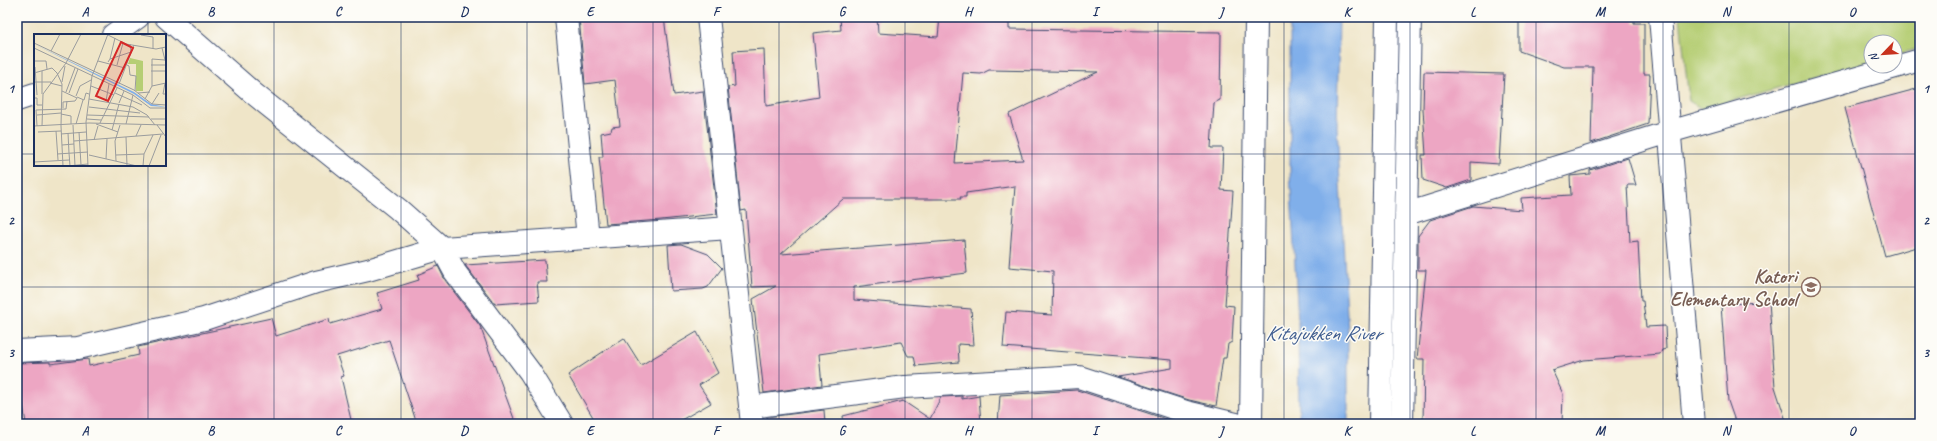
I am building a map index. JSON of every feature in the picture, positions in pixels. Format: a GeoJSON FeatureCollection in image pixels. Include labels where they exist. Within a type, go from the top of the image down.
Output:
{"type":"FeatureCollection","features":[{"type":"Feature","properties":{"kind":"street"},"geometry":{"type":"LineString","coordinates":[[114,34],[138,17]]}},
{"type":"Feature","properties":{"kind":"street"},"geometry":{"type":"LineString","coordinates":[[166,17],[253,93],[398,209],[442,248],[455,272],[530,372],[562,424]]}},
{"type":"Feature","properties":{"kind":"street"},"geometry":{"type":"LineString","coordinates":[[566,17],[588,238]]}},
{"type":"Feature","properties":{"kind":"street"},"geometry":{"type":"LineString","coordinates":[[708,17],[751,415],[905,387],[1079,377],[1186,412],[1236,424]]}},
{"type":"Feature","properties":{"kind":"street"},"geometry":{"type":"LineString","coordinates":[[1251,424],[1256,17]]}},
{"type":"Feature","properties":{"kind":"street"},"geometry":{"type":"LineString","coordinates":[[1380,424],[1387,17]]}},
{"type":"Feature","properties":{"kind":"street"},"geometry":{"type":"LineString","coordinates":[[1402,424],[1410,17]]}},
{"type":"Feature","properties":{"kind":"street"},"geometry":{"type":"LineString","coordinates":[[1660,17],[1694,424]]}},
{"type":"Feature","properties":{"kind":"street"},"geometry":{"type":"LineString","coordinates":[[1406,214],[1669,132],[1920,60]]}},
{"type":"Feature","properties":{"kind":"street"},"geometry":{"type":"LineString","coordinates":[[17,100],[34,94]]}},
{"type":"Feature","properties":{"kind":"street"},"geometry":{"type":"LineString","coordinates":[[17,352],[78,348],[204,319],[316,282],[368,270],[442,248],[730,228]]}},
{"type":"Feature","properties":{"kind":"green space"},"geometry":{"type":"Polygon","coordinates":[[[1680,17],[1920,17],[1920,48],[1903,53],[1903,34],[1863,34],[1863,64],[1702,109],[1689,101],[1680,17]]]}},
{"type":"Feature","properties":{"kind":"water","name":"Kitajukken River"},"geometry":{"type":"Polygon","coordinates":[[[1290,17],[1339,17],[1337,126],[1348,332],[1348,424],[1299,424],[1298,323],[1290,172],[1290,17]]]}},
{"type":"Feature","properties":{"kind":"building"},"geometry":{"type":"Polygon","coordinates":[[[579,17],[664,17],[674,95],[703,91],[717,214],[606,224],[599,157],[603,157],[601,133],[611,131],[612,127],[620,126],[615,80],[585,84],[579,17]]]}},
{"type":"Feature","properties":{"kind":"building"},"geometry":{"type":"Polygon","coordinates":[[[840,17],[877,17],[878,33],[938,37],[940,17],[1009,20],[1009,29],[1221,32],[1220,100],[1214,103],[1211,148],[1223,148],[1221,190],[1233,191],[1225,305],[1234,306],[1232,342],[1228,344],[1226,358],[1223,358],[1216,406],[1189,400],[1118,377],[1172,368],[1172,360],[1003,347],[1006,312],[1052,315],[1053,271],[1009,267],[1015,186],[966,193],[966,197],[960,197],[961,199],[843,199],[781,254],[964,240],[967,273],[854,287],[854,300],[971,309],[974,345],[958,344],[959,362],[916,366],[914,356],[908,356],[901,342],[819,354],[822,385],[764,393],[753,299],[776,286],[752,287],[746,210],[741,211],[728,87],[735,86],[733,51],[764,49],[766,106],[819,97],[813,33],[841,30],[840,17]],[[989,70],[981,74],[963,73],[955,163],[1023,160],[1009,114],[1098,72],[989,70]]]}},
{"type":"Feature","properties":{"kind":"building"},"geometry":{"type":"Polygon","coordinates":[[[1519,17],[1634,17],[1634,23],[1644,23],[1644,74],[1650,74],[1648,124],[1591,143],[1593,67],[1564,67],[1519,51],[1519,17]]]}},
{"type":"Feature","properties":{"kind":"building"},"geometry":{"type":"Polygon","coordinates":[[[1424,72],[1504,74],[1499,164],[1471,162],[1471,180],[1447,188],[1423,180],[1422,155],[1426,155],[1423,109],[1424,72]]]}},
{"type":"Feature","properties":{"kind":"building"},"geometry":{"type":"Polygon","coordinates":[[[1920,88],[1920,246],[1885,256],[1845,108],[1920,88]]]}},
{"type":"Feature","properties":{"kind":"building"},"geometry":{"type":"Polygon","coordinates":[[[1628,158],[1636,185],[1627,185],[1630,242],[1638,241],[1641,301],[1643,301],[1646,327],[1665,326],[1666,349],[1662,350],[1660,354],[1584,360],[1552,370],[1563,394],[1562,424],[1423,424],[1424,359],[1417,359],[1426,270],[1418,270],[1418,236],[1430,220],[1473,206],[1522,210],[1521,198],[1571,195],[1570,176],[1590,174],[1590,170],[1628,158]]]}},
{"type":"Feature","properties":{"kind":"building"},"geometry":{"type":"Polygon","coordinates":[[[681,244],[708,254],[722,268],[708,287],[703,289],[671,291],[668,245],[681,244]]]}},
{"type":"Feature","properties":{"kind":"building"},"geometry":{"type":"Polygon","coordinates":[[[545,260],[547,282],[537,282],[539,301],[495,304],[465,265],[545,260]]]}},
{"type":"Feature","properties":{"kind":"building"},"geometry":{"type":"Polygon","coordinates":[[[438,266],[445,280],[480,326],[516,424],[417,424],[389,340],[337,356],[344,376],[341,377],[352,424],[26,424],[23,404],[17,405],[17,363],[50,362],[50,364],[88,359],[89,366],[139,355],[138,347],[271,318],[276,336],[329,319],[330,324],[382,309],[377,293],[419,280],[417,275],[438,266]]]}},
{"type":"Feature","properties":{"kind":"building"},"geometry":{"type":"Polygon","coordinates":[[[1769,301],[1775,387],[1787,424],[1736,424],[1728,401],[1721,305],[1769,301]]]}},
{"type":"Feature","properties":{"kind":"building"},"geometry":{"type":"Polygon","coordinates":[[[697,332],[718,373],[699,385],[711,403],[674,424],[597,424],[568,375],[624,338],[641,365],[697,332]]]}},
{"type":"Feature","properties":{"kind":"building"},"geometry":{"type":"Polygon","coordinates":[[[1077,390],[1181,424],[998,424],[1000,395],[1077,390]]]}},
{"type":"Feature","properties":{"kind":"building"},"geometry":{"type":"Polygon","coordinates":[[[962,396],[962,399],[979,396],[981,424],[844,424],[843,416],[903,401],[930,419],[941,397],[962,396]]]}},
{"type":"Feature","properties":{"kind":"building"},"geometry":{"type":"Polygon","coordinates":[[[824,410],[825,424],[768,424],[767,417],[824,410]]]}},
{"type":"Feature","properties":{"kind":"place","name":"Katori Elementary School"},"geometry":{"type":"Point","coordinates":[1811,287]}}]}
